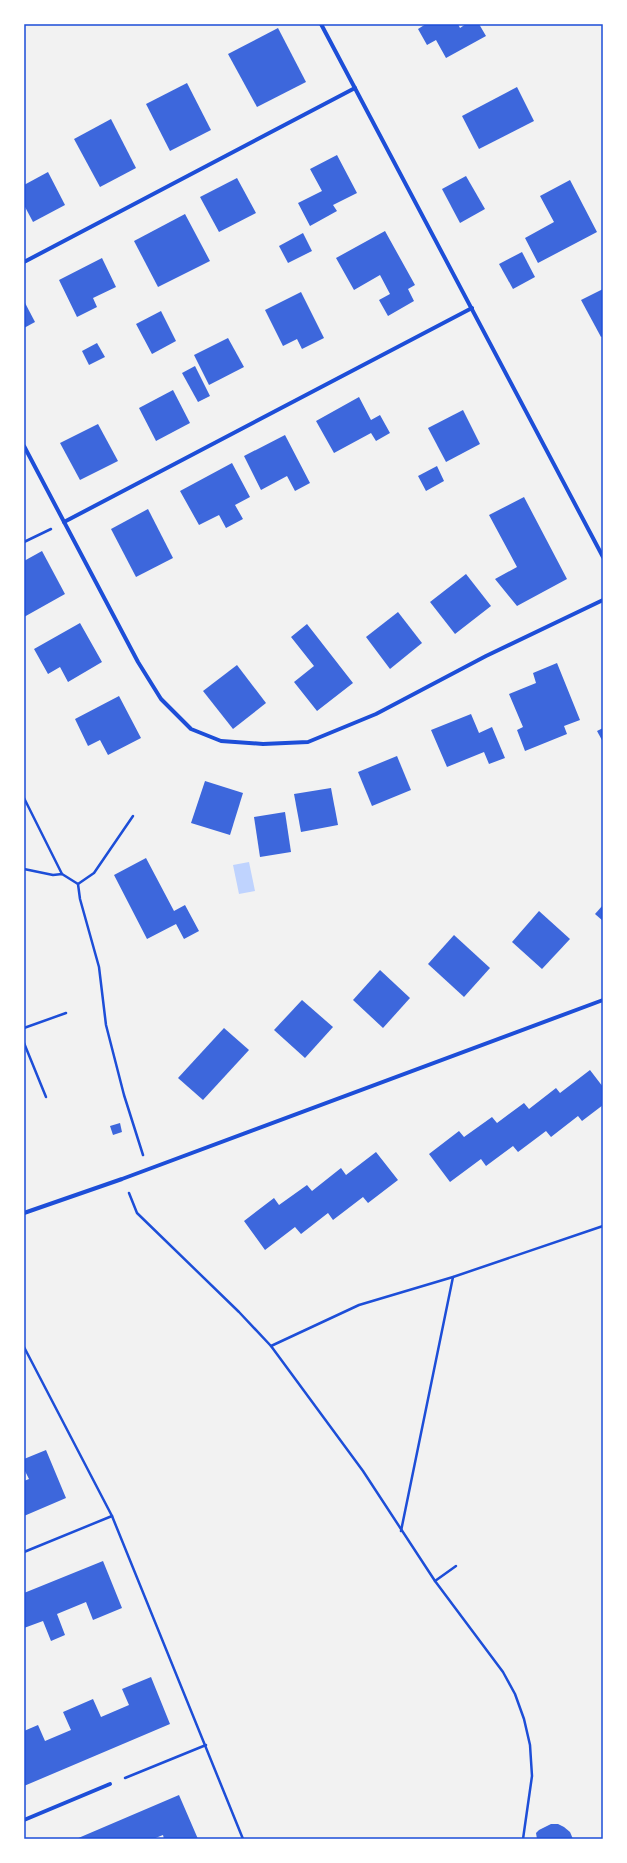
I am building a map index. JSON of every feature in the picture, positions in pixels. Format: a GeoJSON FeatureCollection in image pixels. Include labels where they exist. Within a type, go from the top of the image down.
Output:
{"type":"FeatureCollection","features":[{"type":"Feature","properties":{"kind":"street"},"geometry":{"type":"LineString","coordinates":[[321,24],[603,557]]}},
{"type":"Feature","properties":{"kind":"street"},"geometry":{"type":"LineString","coordinates":[[24,262],[355,88]]}},
{"type":"Feature","properties":{"kind":"street"},"geometry":{"type":"LineString","coordinates":[[64,522],[472,308]]}},
{"type":"Feature","properties":{"kind":"street"},"geometry":{"type":"LineString","coordinates":[[24,446],[138,662],[161,699],[191,729],[221,741],[263,744],[308,742],[376,714],[486,656],[603,600]]}},
{"type":"Feature","properties":{"kind":"street"},"geometry":{"type":"LineString","coordinates":[[24,1213],[122,1179],[147,1168],[603,1000]]}},
{"type":"Feature","properties":{"kind":"street"},"geometry":{"type":"LineString","coordinates":[[24,1820],[110,1784]]}},
{"type":"Feature","properties":{"kind":"path"},"geometry":{"type":"LineString","coordinates":[[24,542],[64,522]]}},
{"type":"Feature","properties":{"kind":"path"},"geometry":{"type":"LineString","coordinates":[[24,798],[62,874],[78,884]]}},
{"type":"Feature","properties":{"kind":"path"},"geometry":{"type":"LineString","coordinates":[[78,884],[94,873],[133,816]]}},
{"type":"Feature","properties":{"kind":"path"},"geometry":{"type":"LineString","coordinates":[[24,869],[53,875],[62,874]]}},
{"type":"Feature","properties":{"kind":"path"},"geometry":{"type":"LineString","coordinates":[[78,884],[80,899],[99,967],[108,1032],[124,1095],[147,1168]]}},
{"type":"Feature","properties":{"kind":"path"},"geometry":{"type":"LineString","coordinates":[[24,1028],[66,1013]]}},
{"type":"Feature","properties":{"kind":"path"},"geometry":{"type":"LineString","coordinates":[[24,1043],[46,1097]]}},
{"type":"Feature","properties":{"kind":"path"},"geometry":{"type":"LineString","coordinates":[[122,1179],[137,1213],[239,1312],[271,1346],[363,1472],[435,1580],[503,1672],[515,1694],[524,1719],[530,1745],[532,1776],[523,1839]]}},
{"type":"Feature","properties":{"kind":"path"},"geometry":{"type":"LineString","coordinates":[[271,1346],[359,1305],[453,1277],[603,1226]]}},
{"type":"Feature","properties":{"kind":"path"},"geometry":{"type":"LineString","coordinates":[[401,1531],[453,1277]]}},
{"type":"Feature","properties":{"kind":"path"},"geometry":{"type":"LineString","coordinates":[[24,1347],[112,1516],[243,1839]]}},
{"type":"Feature","properties":{"kind":"path"},"geometry":{"type":"LineString","coordinates":[[24,1552],[112,1516]]}},
{"type":"Feature","properties":{"kind":"path"},"geometry":{"type":"LineString","coordinates":[[435,1580],[456,1566]]}},
{"type":"Feature","properties":{"kind":"path"},"geometry":{"type":"LineString","coordinates":[[110,1784],[206,1745]]}},
{"type":"Feature","properties":{"kind":"water"},"geometry":{"type":"Polygon","coordinates":[[[249,862],[255,891],[239,894],[233,865],[249,862]]]}},
{"type":"Feature","properties":{"kind":"building"},"geometry":{"type":"Polygon","coordinates":[[[426,24],[458,24],[460,28],[466,24],[479,24],[486,36],[446,58],[436,40],[427,45],[418,29],[426,24]]]}},
{"type":"Feature","properties":{"kind":"building"},"geometry":{"type":"Polygon","coordinates":[[[278,28],[306,82],[257,107],[228,54],[278,28]]]}},
{"type":"Feature","properties":{"kind":"building"},"geometry":{"type":"Polygon","coordinates":[[[187,83],[211,130],[170,151],[146,104],[187,83]]]}},
{"type":"Feature","properties":{"kind":"building"},"geometry":{"type":"Polygon","coordinates":[[[517,87],[534,121],[479,149],[462,116],[517,87]]]}},
{"type":"Feature","properties":{"kind":"building"},"geometry":{"type":"Polygon","coordinates":[[[111,119],[136,168],[100,187],[74,139],[111,119]]]}},
{"type":"Feature","properties":{"kind":"building"},"geometry":{"type":"Polygon","coordinates":[[[337,155],[357,193],[333,205],[337,211],[310,226],[298,203],[322,191],[310,169],[337,155]]]}},
{"type":"Feature","properties":{"kind":"building"},"geometry":{"type":"Polygon","coordinates":[[[48,172],[65,205],[33,222],[24,205],[24,185],[48,172]]]}},
{"type":"Feature","properties":{"kind":"building"},"geometry":{"type":"Polygon","coordinates":[[[466,176],[485,209],[460,223],[442,189],[466,176]]]}},
{"type":"Feature","properties":{"kind":"building"},"geometry":{"type":"Polygon","coordinates":[[[237,178],[256,213],[219,232],[200,197],[237,178]]]}},
{"type":"Feature","properties":{"kind":"building"},"geometry":{"type":"Polygon","coordinates":[[[570,180],[597,232],[538,263],[525,238],[554,222],[540,196],[570,180]]]}},
{"type":"Feature","properties":{"kind":"building"},"geometry":{"type":"Polygon","coordinates":[[[185,214],[210,261],[158,287],[134,241],[185,214]]]}},
{"type":"Feature","properties":{"kind":"building"},"geometry":{"type":"Polygon","coordinates":[[[385,231],[415,285],[408,289],[414,301],[388,316],[379,300],[390,294],[380,275],[354,290],[336,258],[385,231]]]}},
{"type":"Feature","properties":{"kind":"building"},"geometry":{"type":"Polygon","coordinates":[[[303,233],[312,251],[288,263],[279,246],[303,233]]]}},
{"type":"Feature","properties":{"kind":"building"},"geometry":{"type":"Polygon","coordinates":[[[522,252],[535,277],[513,289],[499,264],[522,252]]]}},
{"type":"Feature","properties":{"kind":"building"},"geometry":{"type":"Polygon","coordinates":[[[102,258],[116,287],[93,298],[97,307],[77,317],[59,280],[102,258]]]}},
{"type":"Feature","properties":{"kind":"building"},"geometry":{"type":"Polygon","coordinates":[[[603,289],[603,336],[601,337],[581,300],[603,289]]]}},
{"type":"Feature","properties":{"kind":"building"},"geometry":{"type":"Polygon","coordinates":[[[301,292],[324,338],[302,349],[297,339],[283,346],[265,310],[301,292]]]}},
{"type":"Feature","properties":{"kind":"building"},"geometry":{"type":"Polygon","coordinates":[[[24,301],[35,322],[24,328],[24,301]]]}},
{"type":"Feature","properties":{"kind":"building"},"geometry":{"type":"Polygon","coordinates":[[[161,311],[176,341],[152,354],[136,324],[161,311]]]}},
{"type":"Feature","properties":{"kind":"building"},"geometry":{"type":"Polygon","coordinates":[[[228,338],[244,367],[209,385],[194,355],[228,338]]]}},
{"type":"Feature","properties":{"kind":"building"},"geometry":{"type":"Polygon","coordinates":[[[97,343],[105,357],[89,365],[82,351],[97,343]]]}},
{"type":"Feature","properties":{"kind":"building"},"geometry":{"type":"Polygon","coordinates":[[[195,366],[210,396],[198,402],[182,373],[195,366]]]}},
{"type":"Feature","properties":{"kind":"building"},"geometry":{"type":"Polygon","coordinates":[[[173,390],[190,423],[156,441],[139,408],[173,390]]]}},
{"type":"Feature","properties":{"kind":"building"},"geometry":{"type":"Polygon","coordinates":[[[359,397],[371,420],[380,415],[390,433],[376,441],[371,433],[334,453],[316,421],[359,397]]]}},
{"type":"Feature","properties":{"kind":"building"},"geometry":{"type":"Polygon","coordinates":[[[463,410],[480,444],[446,462],[428,428],[463,410]]]}},
{"type":"Feature","properties":{"kind":"building"},"geometry":{"type":"Polygon","coordinates":[[[98,424],[118,461],[80,480],[60,443],[98,424]]]}},
{"type":"Feature","properties":{"kind":"building"},"geometry":{"type":"Polygon","coordinates":[[[285,435],[310,483],[295,491],[287,476],[261,490],[244,456],[285,435]]]}},
{"type":"Feature","properties":{"kind":"building"},"geometry":{"type":"Polygon","coordinates":[[[232,463],[250,497],[235,505],[243,519],[226,528],[219,515],[199,525],[180,491],[232,463]]]}},
{"type":"Feature","properties":{"kind":"building"},"geometry":{"type":"Polygon","coordinates":[[[437,466],[444,481],[426,491],[418,476],[437,466]]]}},
{"type":"Feature","properties":{"kind":"building"},"geometry":{"type":"Polygon","coordinates":[[[524,497],[567,579],[517,606],[495,579],[517,567],[489,515],[524,497]]]}},
{"type":"Feature","properties":{"kind":"building"},"geometry":{"type":"Polygon","coordinates":[[[148,509],[173,558],[136,577],[111,529],[148,509]]]}},
{"type":"Feature","properties":{"kind":"building"},"geometry":{"type":"Polygon","coordinates":[[[42,551],[65,594],[24,617],[24,561],[42,551]]]}},
{"type":"Feature","properties":{"kind":"building"},"geometry":{"type":"Polygon","coordinates":[[[466,574],[491,606],[455,634],[430,602],[466,574]]]}},
{"type":"Feature","properties":{"kind":"building"},"geometry":{"type":"Polygon","coordinates":[[[398,612],[422,643],[390,669],[366,637],[398,612]]]}},
{"type":"Feature","properties":{"kind":"building"},"geometry":{"type":"Polygon","coordinates":[[[80,623],[102,662],[68,682],[60,667],[48,674],[34,649],[80,623]]]}},
{"type":"Feature","properties":{"kind":"building"},"geometry":{"type":"Polygon","coordinates":[[[307,624],[353,683],[317,711],[294,682],[314,666],[291,637],[307,624]]]}},
{"type":"Feature","properties":{"kind":"building"},"geometry":{"type":"Polygon","coordinates":[[[557,663],[580,720],[564,726],[567,734],[525,751],[517,730],[523,727],[509,694],[536,683],[533,673],[557,663]]]}},
{"type":"Feature","properties":{"kind":"building"},"geometry":{"type":"Polygon","coordinates":[[[237,665],[266,703],[233,729],[203,691],[237,665]]]}},
{"type":"Feature","properties":{"kind":"building"},"geometry":{"type":"Polygon","coordinates":[[[119,696],[141,738],[108,755],[100,740],[88,746],[75,719],[119,696]]]}},
{"type":"Feature","properties":{"kind":"building"},"geometry":{"type":"Polygon","coordinates":[[[471,714],[479,733],[492,727],[505,758],[489,764],[484,752],[447,767],[431,730],[471,714]]]}},
{"type":"Feature","properties":{"kind":"building"},"geometry":{"type":"Polygon","coordinates":[[[603,728],[603,742],[597,731],[603,728]]]}},
{"type":"Feature","properties":{"kind":"building"},"geometry":{"type":"Polygon","coordinates":[[[397,756],[411,790],[372,806],[358,772],[397,756]]]}},
{"type":"Feature","properties":{"kind":"building"},"geometry":{"type":"Polygon","coordinates":[[[205,781],[243,793],[230,835],[191,823],[205,781]]]}},
{"type":"Feature","properties":{"kind":"building"},"geometry":{"type":"Polygon","coordinates":[[[331,788],[338,825],[301,832],[294,794],[331,788]]]}},
{"type":"Feature","properties":{"kind":"building"},"geometry":{"type":"Polygon","coordinates":[[[285,812],[291,852],[260,857],[254,817],[285,812]]]}},
{"type":"Feature","properties":{"kind":"building"},"geometry":{"type":"Polygon","coordinates":[[[146,858],[174,911],[185,905],[199,931],[184,939],[176,924],[147,939],[114,875],[146,858]]]}},
{"type":"Feature","properties":{"kind":"building"},"geometry":{"type":"Polygon","coordinates":[[[603,905],[603,921],[595,914],[603,905]]]}},
{"type":"Feature","properties":{"kind":"building"},"geometry":{"type":"Polygon","coordinates":[[[539,911],[570,939],[542,969],[512,942],[539,911]]]}},
{"type":"Feature","properties":{"kind":"building"},"geometry":{"type":"Polygon","coordinates":[[[454,935],[490,968],[464,997],[428,964],[454,935]]]}},
{"type":"Feature","properties":{"kind":"building"},"geometry":{"type":"Polygon","coordinates":[[[380,970],[410,998],[383,1028],[353,1000],[380,970]]]}},
{"type":"Feature","properties":{"kind":"building"},"geometry":{"type":"Polygon","coordinates":[[[302,1000],[333,1027],[305,1058],[274,1030],[302,1000]]]}},
{"type":"Feature","properties":{"kind":"building"},"geometry":{"type":"Polygon","coordinates":[[[224,1028],[249,1050],[203,1100],[178,1078],[224,1028]]]}},
{"type":"Feature","properties":{"kind":"building"},"geometry":{"type":"Polygon","coordinates":[[[590,1070],[603,1087],[603,1105],[582,1121],[578,1116],[551,1137],[546,1131],[518,1152],[513,1146],[486,1166],[481,1159],[450,1182],[429,1154],[459,1131],[464,1137],[492,1117],[497,1123],[524,1103],[529,1109],[556,1088],[560,1093],[590,1070]]]}},
{"type":"Feature","properties":{"kind":"building"},"geometry":{"type":"Polygon","coordinates":[[[120,1123],[122,1132],[113,1135],[110,1126],[120,1123]]]}},
{"type":"Feature","properties":{"kind":"building"},"geometry":{"type":"Polygon","coordinates":[[[376,1152],[398,1180],[368,1203],[363,1197],[333,1220],[328,1213],[301,1234],[295,1227],[265,1250],[244,1221],[274,1198],[279,1205],[307,1185],[312,1191],[341,1168],[346,1175],[376,1152]]]}},
{"type":"Feature","properties":{"kind":"building"},"geometry":{"type":"Polygon","coordinates":[[[46,1450],[66,1498],[24,1516],[24,1481],[29,1479],[24,1469],[24,1459],[46,1450]]]}},
{"type":"Feature","properties":{"kind":"building"},"geometry":{"type":"Polygon","coordinates":[[[103,1561],[122,1608],[93,1620],[86,1602],[57,1614],[65,1635],[51,1641],[43,1621],[24,1628],[24,1593],[103,1561]]]}},
{"type":"Feature","properties":{"kind":"building"},"geometry":{"type":"Polygon","coordinates":[[[151,1677],[170,1724],[24,1786],[24,1731],[38,1725],[45,1741],[71,1730],[63,1712],[93,1699],[101,1717],[129,1705],[122,1689],[151,1677]]]}},
{"type":"Feature","properties":{"kind":"building"},"geometry":{"type":"Polygon","coordinates":[[[179,1795],[198,1839],[164,1839],[163,1835],[153,1839],[76,1839],[179,1795]]]}},
{"type":"Feature","properties":{"kind":"building"},"geometry":{"type":"Polygon","coordinates":[[[551,1824],[558,1824],[564,1827],[570,1832],[573,1839],[537,1839],[536,1833],[551,1824]]]}}]}
